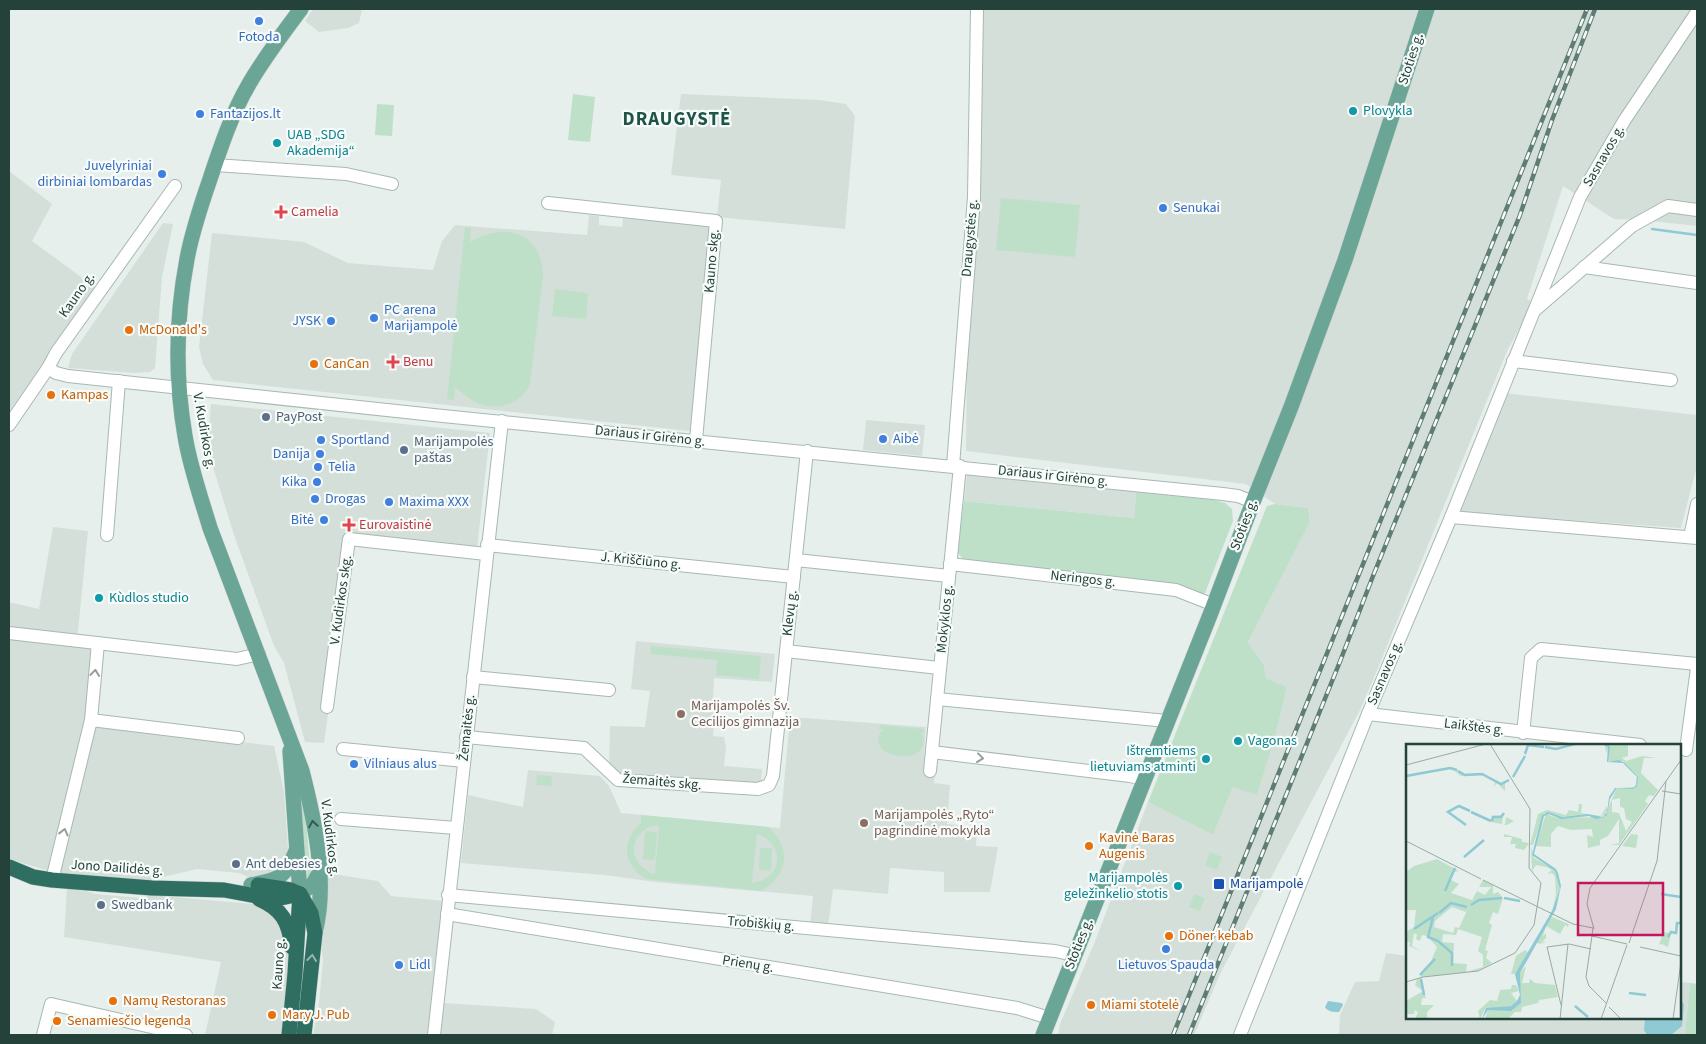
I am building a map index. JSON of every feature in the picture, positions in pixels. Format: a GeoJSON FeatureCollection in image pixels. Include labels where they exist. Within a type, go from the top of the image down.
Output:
{"type":"FeatureCollection","features":[{"type":"Feature","properties":{"kind":"highway","name":"Jono Dailidės g."},"geometry":{"type":"LineString","coordinates":[[9,867],[33,877],[52,880],[152,888],[251,890]]}},
{"type":"Feature","properties":{"kind":"highway"},"geometry":{"type":"LineString","coordinates":[[251,890],[281,898],[300,894],[312,913],[315,933]]}},
{"type":"Feature","properties":{"kind":"highway"},"geometry":{"type":"LineString","coordinates":[[251,890],[277,908],[283,916],[291,941],[296,973]]}},
{"type":"Feature","properties":{"kind":"highway","name":"Kauno g."},"geometry":{"type":"LineString","coordinates":[[288,1035],[296,973],[300,894]]}},
{"type":"Feature","properties":{"kind":"highway","name":"V. Kudirkos g."},"geometry":{"type":"LineString","coordinates":[[304,1035],[315,933]]}},
{"type":"Feature","properties":{"kind":"main road","name":"V. Kudirkos g."},"geometry":{"type":"LineString","coordinates":[[301,9],[249,83],[231,122],[215,165],[187,259],[178,340],[185,437],[200,495],[210,528],[302,771],[308,794],[314,823],[319,872],[320,915],[315,933]]}},
{"type":"Feature","properties":{"kind":"main road","name":"Stoties g."},"geometry":{"type":"LineString","coordinates":[[1043,1035],[1291,407],[1334,292],[1427,9]]}},
{"type":"Feature","properties":{"kind":"main road","name":"V. Kudirkos g."},"geometry":{"type":"LineString","coordinates":[[288,737],[300,894]]}},
{"type":"Feature","properties":{"kind":"main road"},"geometry":{"type":"LineString","coordinates":[[251,890],[273,881],[286,873],[297,850]]}},
{"type":"Feature","properties":{"kind":"main road"},"geometry":{"type":"LineString","coordinates":[[300,894],[308,890],[319,872]]}},
{"type":"Feature","properties":{"kind":"street","name":"Draugystės g."},"geometry":{"type":"LineString","coordinates":[[957,466],[974,189],[978,9]]}},
{"type":"Feature","properties":{"kind":"street","name":"Sasnavos g."},"geometry":{"type":"LineString","coordinates":[[1240,1035],[1368,714],[1451,517],[1580,197],[1624,121],[1697,12]]}},
{"type":"Feature","properties":{"kind":"street"},"geometry":{"type":"LineString","coordinates":[[215,165],[346,174],[392,184]]}},
{"type":"Feature","properties":{"kind":"street","name":"Kauno g."},"geometry":{"type":"LineString","coordinates":[[9,425],[48,368],[56,353],[176,186]]}},
{"type":"Feature","properties":{"kind":"street","name":"Kauno skg."},"geometry":{"type":"LineString","coordinates":[[548,203],[716,221],[696,440]]}},
{"type":"Feature","properties":{"kind":"street","name":"Sasnavos g."},"geometry":{"type":"LineString","coordinates":[[1534,311],[1632,226],[1668,206],[1697,210]]}},
{"type":"Feature","properties":{"kind":"street"},"geometry":{"type":"LineString","coordinates":[[1584,267],[1697,283]]}},
{"type":"Feature","properties":{"kind":"street"},"geometry":{"type":"LineString","coordinates":[[1513,361],[1671,380]]}},
{"type":"Feature","properties":{"kind":"street","name":"Dariaus ir Girėno g."},"geometry":{"type":"LineString","coordinates":[[48,368],[63,375],[1224,494],[1238,496],[1253,502]]}},
{"type":"Feature","properties":{"kind":"street"},"geometry":{"type":"LineString","coordinates":[[107,534],[119,381]]}},
{"type":"Feature","properties":{"kind":"street","name":"Žemaitės g."},"geometry":{"type":"LineString","coordinates":[[434,1035],[486,549],[502,421]]}},
{"type":"Feature","properties":{"kind":"street","name":"Klevų g."},"geometry":{"type":"LineString","coordinates":[[773,776],[807,451]]}},
{"type":"Feature","properties":{"kind":"street","name":"Mokyklos g."},"geometry":{"type":"LineString","coordinates":[[930,771],[950,570],[957,466]]}},
{"type":"Feature","properties":{"kind":"street"},"geometry":{"type":"LineString","coordinates":[[1451,517],[1694,538],[1697,504]]}},
{"type":"Feature","properties":{"kind":"street","name":"V. Kudirkos skg."},"geometry":{"type":"LineString","coordinates":[[327,707],[349,540],[486,549]]}},
{"type":"Feature","properties":{"kind":"street","name":"J. Kriščiūno g."},"geometry":{"type":"LineString","coordinates":[[486,549],[794,577]]}},
{"type":"Feature","properties":{"kind":"street","name":"Neringos g."},"geometry":{"type":"LineString","coordinates":[[796,560],[950,570],[1176,590],[1214,605]]}},
{"type":"Feature","properties":{"kind":"street"},"geometry":{"type":"LineString","coordinates":[[9,633],[237,659],[259,654]]}},
{"type":"Feature","properties":{"kind":"street"},"geometry":{"type":"LineString","coordinates":[[52,880],[91,720],[98,643]]}},
{"type":"Feature","properties":{"kind":"street"},"geometry":{"type":"LineString","coordinates":[[1523,733],[1530,658],[1541,649],[1697,664]]}},
{"type":"Feature","properties":{"kind":"street"},"geometry":{"type":"LineString","coordinates":[[786,651],[939,668]]}},
{"type":"Feature","properties":{"kind":"street"},"geometry":{"type":"LineString","coordinates":[[1688,750],[1697,668]]}},
{"type":"Feature","properties":{"kind":"street"},"geometry":{"type":"LineString","coordinates":[[473,677],[609,690]]}},
{"type":"Feature","properties":{"kind":"street"},"geometry":{"type":"LineString","coordinates":[[937,699],[1168,721]]}},
{"type":"Feature","properties":{"kind":"street","name":"Laikštės g."},"geometry":{"type":"LineString","coordinates":[[1368,714],[1630,744]]}},
{"type":"Feature","properties":{"kind":"street"},"geometry":{"type":"LineString","coordinates":[[91,720],[238,738]]}},
{"type":"Feature","properties":{"kind":"street","name":"Žemaitės skg."},"geometry":{"type":"LineString","coordinates":[[466,737],[584,748],[618,780],[758,789],[769,785],[773,776]]}},
{"type":"Feature","properties":{"kind":"street"},"geometry":{"type":"LineString","coordinates":[[343,749],[464,761]]}},
{"type":"Feature","properties":{"kind":"street"},"geometry":{"type":"LineString","coordinates":[[932,752],[1145,779]]}},
{"type":"Feature","properties":{"kind":"street"},"geometry":{"type":"LineString","coordinates":[[341,820],[456,828]]}},
{"type":"Feature","properties":{"kind":"street","name":"Trobiškių g."},"geometry":{"type":"LineString","coordinates":[[448,895],[1055,951],[1074,955]]}},
{"type":"Feature","properties":{"kind":"street","name":"Prienų g."},"geometry":{"type":"LineString","coordinates":[[446,914],[1017,1008],[1049,1018]]}},
{"type":"Feature","properties":{"kind":"street"},"geometry":{"type":"LineString","coordinates":[[43,1035],[51,1004],[186,1035]]}},
{"type":"Feature","properties":{"kind":"shaded area"},"geometry":{"type":"Polygon","coordinates":[[[313,9],[362,9],[359,23],[348,28],[319,32],[305,21],[313,9]]]}},
{"type":"Feature","properties":{"kind":"shaded area"},"geometry":{"type":"Polygon","coordinates":[[[977,9],[1697,9],[1697,226],[1614,219],[1563,186],[1527,299],[1531,301],[1526,316],[1507,351],[1360,710],[1221,972],[1194,1035],[1058,1035],[1060,1024],[1094,944],[1148,802],[1213,835],[1233,787],[1257,794],[1275,737],[1287,687],[1266,678],[1264,665],[1248,642],[1310,522],[1308,508],[1275,504],[1246,484],[966,451],[968,255],[977,9]]]}},
{"type":"Feature","properties":{"kind":"shaded area"},"geometry":{"type":"Polygon","coordinates":[[[681,94],[819,100],[846,104],[855,116],[845,229],[717,217],[721,180],[671,175],[681,94]]]}},
{"type":"Feature","properties":{"kind":"shaded area"},"geometry":{"type":"Polygon","coordinates":[[[9,171],[52,204],[32,241],[96,288],[9,412],[9,171]]]}},
{"type":"Feature","properties":{"kind":"shaded area"},"geometry":{"type":"Polygon","coordinates":[[[589,215],[599,216],[599,225],[622,227],[623,218],[710,226],[690,431],[213,380],[203,364],[199,347],[212,233],[304,242],[348,263],[433,270],[442,241],[455,225],[587,235],[589,215]]]}},
{"type":"Feature","properties":{"kind":"shaded area"},"geometry":{"type":"Polygon","coordinates":[[[163,223],[173,224],[162,277],[155,368],[150,372],[135,373],[68,368],[72,354],[163,223]]]}},
{"type":"Feature","properties":{"kind":"shaded area"},"geometry":{"type":"Polygon","coordinates":[[[1505,393],[1697,415],[1697,466],[1681,528],[1457,512],[1505,393]]]}},
{"type":"Feature","properties":{"kind":"shaded area"},"geometry":{"type":"Polygon","coordinates":[[[211,404],[490,433],[476,557],[352,544],[324,743],[305,742],[284,663],[274,646],[234,535],[214,470],[208,441],[211,404]]]}},
{"type":"Feature","properties":{"kind":"shaded area"},"geometry":{"type":"Polygon","coordinates":[[[866,420],[925,425],[922,456],[863,450],[866,420]]]}},
{"type":"Feature","properties":{"kind":"shaded area"},"geometry":{"type":"Polygon","coordinates":[[[967,475],[1136,492],[1134,518],[964,501],[967,475]]]}},
{"type":"Feature","properties":{"kind":"shaded area"},"geometry":{"type":"Polygon","coordinates":[[[53,527],[88,531],[77,641],[95,647],[85,723],[274,746],[284,792],[288,861],[284,871],[251,878],[239,873],[197,869],[146,881],[68,874],[46,870],[9,859],[9,602],[39,609],[53,527]]]}},
{"type":"Feature","properties":{"kind":"shaded area","name":"Marijampolės Šv. Cecilijos gimnazija"},"geometry":{"type":"Polygon","coordinates":[[[636,641],[775,654],[772,682],[714,678],[713,698],[717,699],[713,736],[724,737],[726,748],[724,766],[762,769],[761,781],[758,785],[620,776],[609,766],[610,726],[645,727],[650,691],[631,689],[636,641]]]}},
{"type":"Feature","properties":{"kind":"shaded area","name":"Marijampolės „Ryto“ pagrindinė mokykla"},"geometry":{"type":"Polygon","coordinates":[[[790,717],[926,727],[924,755],[936,756],[934,783],[950,785],[947,824],[977,827],[976,846],[998,847],[990,892],[944,892],[944,872],[890,868],[888,894],[833,889],[828,927],[810,926],[813,896],[461,863],[468,795],[523,807],[528,770],[600,776],[609,786],[621,813],[780,828],[790,717]]]}},
{"type":"Feature","properties":{"kind":"shaded area"},"geometry":{"type":"Polygon","coordinates":[[[326,873],[378,881],[391,896],[444,901],[429,1035],[313,1035],[319,1003],[323,961],[321,943],[326,873]]]}},
{"type":"Feature","properties":{"kind":"shaded area"},"geometry":{"type":"Polygon","coordinates":[[[67,888],[95,894],[141,898],[151,895],[265,905],[280,918],[289,950],[288,981],[282,1035],[205,1035],[221,962],[64,937],[67,888]]]}},
{"type":"Feature","properties":{"kind":"shaded area"},"geometry":{"type":"Polygon","coordinates":[[[1386,953],[1406,956],[1406,1019],[1681,1019],[1681,982],[1690,983],[1685,1035],[1339,1035],[1340,1015],[1355,982],[1379,981],[1386,953]]]}},
{"type":"Feature","properties":{"kind":"shaded area"},"geometry":{"type":"Polygon","coordinates":[[[443,1003],[536,1009],[555,1022],[552,1035],[440,1035],[443,1003]]]}},
{"type":"Feature","properties":{"kind":"green space"},"geometry":{"type":"Polygon","coordinates":[[[573,94],[595,97],[590,142],[568,140],[573,94]]]}},
{"type":"Feature","properties":{"kind":"green space"},"geometry":{"type":"Polygon","coordinates":[[[377,104],[394,105],[392,136],[375,135],[377,104]]]}},
{"type":"Feature","properties":{"kind":"green space"},"geometry":{"type":"Polygon","coordinates":[[[1001,198],[1080,205],[1075,257],[996,250],[1001,198]]]}},
{"type":"Feature","properties":{"kind":"green space"},"geometry":{"type":"Polygon","coordinates":[[[465,227],[471,228],[470,242],[497,232],[509,232],[520,235],[537,250],[541,262],[543,277],[530,384],[521,397],[507,405],[483,405],[475,402],[455,387],[454,400],[447,399],[465,227]]]}},
{"type":"Feature","properties":{"kind":"green space"},"geometry":{"type":"Polygon","coordinates":[[[555,289],[588,293],[586,319],[552,316],[555,289]]]}},
{"type":"Feature","properties":{"kind":"green space"},"geometry":{"type":"Polygon","coordinates":[[[1136,492],[1214,500],[1225,503],[1232,509],[1233,521],[1205,593],[1201,595],[974,562],[963,559],[957,552],[964,501],[1134,518],[1136,492]]]}},
{"type":"Feature","properties":{"kind":"green space"},"geometry":{"type":"Polygon","coordinates":[[[1275,504],[1308,508],[1310,522],[1248,642],[1264,665],[1266,678],[1287,687],[1275,737],[1257,795],[1233,787],[1213,835],[1148,802],[1267,506],[1275,504]]]}},
{"type":"Feature","properties":{"kind":"green space"},"geometry":{"type":"Polygon","coordinates":[[[651,646],[761,656],[759,679],[716,675],[717,660],[651,654],[651,646]]]}},
{"type":"Feature","properties":{"kind":"green space"},"geometry":{"type":"Polygon","coordinates":[[[880,725],[924,729],[924,732],[921,732],[924,744],[919,752],[910,755],[899,756],[889,753],[881,748],[878,740],[883,729],[879,729],[880,725]]]}},
{"type":"Feature","properties":{"kind":"green space"},"geometry":{"type":"Polygon","coordinates":[[[537,775],[552,776],[551,786],[536,785],[537,775]]]}},
{"type":"Feature","properties":{"kind":"green space"},"geometry":{"type":"Polygon","coordinates":[[[301,804],[304,804],[305,810],[311,876],[309,879],[307,877],[301,804]]]}},
{"type":"Feature","properties":{"kind":"green space"},"geometry":{"type":"Polygon","coordinates":[[[641,815],[768,827],[776,835],[784,852],[782,869],[770,885],[761,891],[646,879],[633,867],[627,853],[627,845],[630,838],[634,830],[641,823],[641,815]],[[659,825],[641,833],[634,847],[638,863],[654,874],[655,874],[659,825]],[[757,834],[752,883],[770,875],[777,861],[773,845],[757,834]]]}},
{"type":"Feature","properties":{"kind":"green space"},"geometry":{"type":"Polygon","coordinates":[[[645,831],[657,832],[655,860],[643,859],[645,831]]]}},
{"type":"Feature","properties":{"kind":"green space"},"geometry":{"type":"Polygon","coordinates":[[[760,848],[772,848],[771,871],[759,870],[760,848]]]}},
{"type":"Feature","properties":{"kind":"green space"},"geometry":{"type":"Polygon","coordinates":[[[1210,852],[1222,857],[1217,870],[1205,865],[1210,852]]]}},
{"type":"Feature","properties":{"kind":"green space"},"geometry":{"type":"Polygon","coordinates":[[[1194,894],[1205,898],[1200,911],[1189,907],[1194,894]]]}},
{"type":"Feature","properties":{"kind":"green space"},"geometry":{"type":"Polygon","coordinates":[[[1690,983],[1697,984],[1697,1035],[1685,1035],[1690,983]]]}},
{"type":"Feature","properties":{"kind":"water"},"geometry":{"type":"Polygon","coordinates":[[[1328,1001],[1342,1003],[1343,1005],[1339,1012],[1326,1009],[1328,1001]]]}},
{"type":"Feature","properties":{"kind":"water"},"geometry":{"type":"Polygon","coordinates":[[[1681,1001],[1684,1004],[1682,1026],[1671,1035],[1647,1035],[1644,1030],[1645,1019],[1681,1019],[1681,1001]]]}},
{"type":"Feature","properties":{"kind":"waterway"},"geometry":{"type":"LineString","coordinates":[[1652,229],[1697,235]]}},
{"type":"Feature","properties":{"kind":"railway"},"geometry":{"type":"LineString","coordinates":[[1173,1035],[1587,9]]}},
{"type":"Feature","properties":{"kind":"railway"},"geometry":{"type":"LineString","coordinates":[[1189,1035],[1520,215],[1552,120],[1595,9]]}},
{"type":"Feature","properties":{"kind":"place","name":"Fotoda"},"geometry":{"type":"Point","coordinates":[259,21]}},
{"type":"Feature","properties":{"kind":"place","name":"Plovykla"},"geometry":{"type":"Point","coordinates":[1353,111]}},
{"type":"Feature","properties":{"kind":"place","name":"Fantazijos.lt"},"geometry":{"type":"Point","coordinates":[200,114]}},
{"type":"Feature","properties":{"kind":"place","name":"UAB „SDG Akademija“"},"geometry":{"type":"Point","coordinates":[277,143]}},
{"type":"Feature","properties":{"kind":"place","name":"Juvelyriniai dirbiniai lombardas"},"geometry":{"type":"Point","coordinates":[162,174]}},
{"type":"Feature","properties":{"kind":"place","name":"Senukai"},"geometry":{"type":"Point","coordinates":[1163,208]}},
{"type":"Feature","properties":{"kind":"place","name":"Camelia"},"geometry":{"type":"Point","coordinates":[281,212]}},
{"type":"Feature","properties":{"kind":"place","name":"PC arena Marijampolė"},"geometry":{"type":"Point","coordinates":[374,318]}},
{"type":"Feature","properties":{"kind":"place","name":"JYSK"},"geometry":{"type":"Point","coordinates":[331,321]}},
{"type":"Feature","properties":{"kind":"place","name":"McDonald's"},"geometry":{"type":"Point","coordinates":[129,330]}},
{"type":"Feature","properties":{"kind":"place","name":"Benu"},"geometry":{"type":"Point","coordinates":[393,362]}},
{"type":"Feature","properties":{"kind":"place","name":"CanCan"},"geometry":{"type":"Point","coordinates":[314,364]}},
{"type":"Feature","properties":{"kind":"place","name":"Kampas"},"geometry":{"type":"Point","coordinates":[51,395]}},
{"type":"Feature","properties":{"kind":"place","name":"PayPost"},"geometry":{"type":"Point","coordinates":[266,417]}},
{"type":"Feature","properties":{"kind":"place","name":"Aibė"},"geometry":{"type":"Point","coordinates":[883,439]}},
{"type":"Feature","properties":{"kind":"place","name":"Sportland"},"geometry":{"type":"Point","coordinates":[321,440]}},
{"type":"Feature","properties":{"kind":"place","name":"Marijampolės paštas"},"geometry":{"type":"Point","coordinates":[404,450]}},
{"type":"Feature","properties":{"kind":"place","name":"Danija"},"geometry":{"type":"Point","coordinates":[320,454]}},
{"type":"Feature","properties":{"kind":"place","name":"Telia"},"geometry":{"type":"Point","coordinates":[318,467]}},
{"type":"Feature","properties":{"kind":"place","name":"Kika"},"geometry":{"type":"Point","coordinates":[317,482]}},
{"type":"Feature","properties":{"kind":"place","name":"Drogas"},"geometry":{"type":"Point","coordinates":[315,499]}},
{"type":"Feature","properties":{"kind":"place","name":"Maxima XXX"},"geometry":{"type":"Point","coordinates":[389,502]}},
{"type":"Feature","properties":{"kind":"place","name":"Bitė"},"geometry":{"type":"Point","coordinates":[324,520]}},
{"type":"Feature","properties":{"kind":"place","name":"Eurovaistinė"},"geometry":{"type":"Point","coordinates":[349,525]}},
{"type":"Feature","properties":{"kind":"place","name":"Kùdlos studio"},"geometry":{"type":"Point","coordinates":[99,598]}},
{"type":"Feature","properties":{"kind":"place","name":"Marijampolės Šv. Cecilijos gimnazija"},"geometry":{"type":"Point","coordinates":[681,714]}},
{"type":"Feature","properties":{"kind":"place","name":"Vagonas"},"geometry":{"type":"Point","coordinates":[1238,741]}},
{"type":"Feature","properties":{"kind":"place","name":"Ištremtiems lietuviams atminti"},"geometry":{"type":"Point","coordinates":[1206,759]}},
{"type":"Feature","properties":{"kind":"place","name":"Vilniaus alus"},"geometry":{"type":"Point","coordinates":[354,764]}},
{"type":"Feature","properties":{"kind":"place","name":"Marijampolės „Ryto“ pagrindinė mokykla"},"geometry":{"type":"Point","coordinates":[864,823]}},
{"type":"Feature","properties":{"kind":"place","name":"Kavinė Baras Augenis"},"geometry":{"type":"Point","coordinates":[1089,846]}},
{"type":"Feature","properties":{"kind":"place","name":"Ant debesies"},"geometry":{"type":"Point","coordinates":[236,864]}},
{"type":"Feature","properties":{"kind":"place","name":"Marijampolė"},"geometry":{"type":"Point","coordinates":[1219,884]}},
{"type":"Feature","properties":{"kind":"place","name":"Marijampolės geležinkelio stotis"},"geometry":{"type":"Point","coordinates":[1178,886]}},
{"type":"Feature","properties":{"kind":"place","name":"Swedbank"},"geometry":{"type":"Point","coordinates":[101,905]}},
{"type":"Feature","properties":{"kind":"place","name":"Döner kebab"},"geometry":{"type":"Point","coordinates":[1169,936]}},
{"type":"Feature","properties":{"kind":"place","name":"Lietuvos Spauda"},"geometry":{"type":"Point","coordinates":[1166,949]}},
{"type":"Feature","properties":{"kind":"place","name":"Lidl"},"geometry":{"type":"Point","coordinates":[399,965]}},
{"type":"Feature","properties":{"kind":"place","name":"Namų Restoranas"},"geometry":{"type":"Point","coordinates":[113,1001]}},
{"type":"Feature","properties":{"kind":"place","name":"Miami stotelė"},"geometry":{"type":"Point","coordinates":[1091,1005]}},
{"type":"Feature","properties":{"kind":"place","name":"Mary J. Pub"},"geometry":{"type":"Point","coordinates":[272,1015]}},
{"type":"Feature","properties":{"kind":"place","name":"Senamiesčio legenda"},"geometry":{"type":"Point","coordinates":[57,1021]}},
{"type":"Feature","properties":{"kind":"district","name":"DRAUGYSTĖ"},"geometry":{"type":"Point","coordinates":[677,119]}}]}
